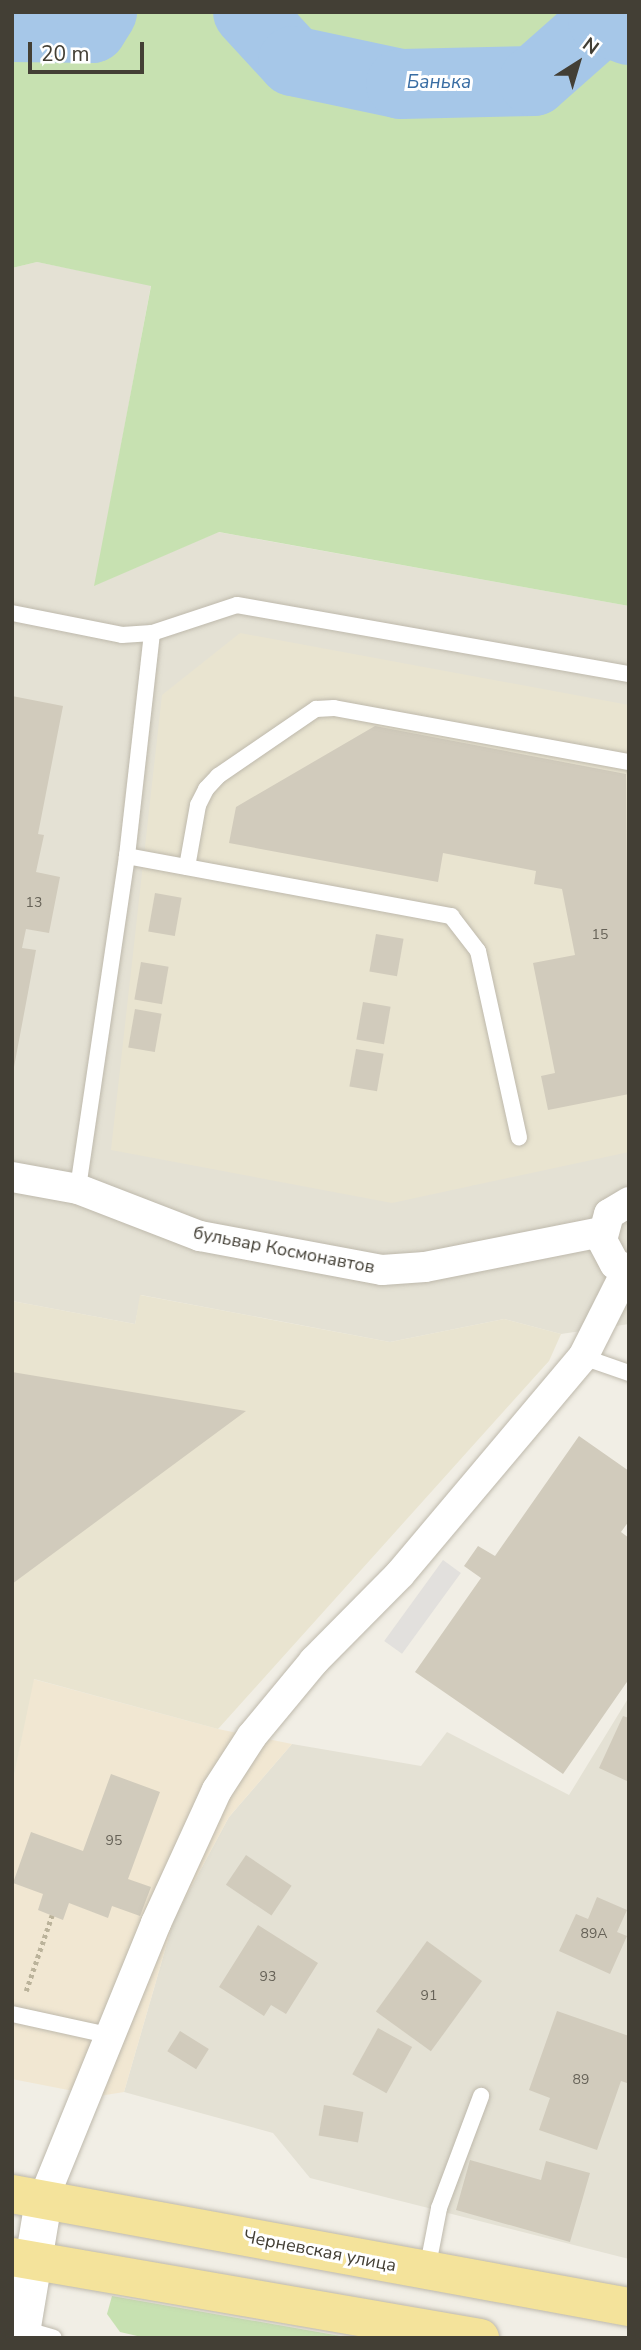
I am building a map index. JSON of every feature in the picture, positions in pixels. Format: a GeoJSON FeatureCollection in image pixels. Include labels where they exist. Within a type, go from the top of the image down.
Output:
{"type":"FeatureCollection","features":[{"type":"Feature","properties":{"kind":"main road","name":"Черневская улица"},"geometry":{"type":"LineString","coordinates":[[28,2197],[629,2308]]}},
{"type":"Feature","properties":{"kind":"main road"},"geometry":{"type":"LineString","coordinates":[[22,2258],[480,2338]]}},
{"type":"Feature","properties":{"kind":"street","name":"бульвар Космонавтов"},"geometry":{"type":"LineString","coordinates":[[12,1177],[78,1189],[200,1236],[382,1270],[425,1267],[602,1232]]}},
{"type":"Feature","properties":{"kind":"street"},"geometry":{"type":"LineString","coordinates":[[27,2334],[22,2258],[28,2197],[112,2036],[156,1923],[217,1790],[252,1736],[314,1661],[400,1574],[583,1357],[628,1270],[606,1253],[602,1232],[609,1214],[629,1202]]}},
{"type":"Feature","properties":{"kind":"lane"},"geometry":{"type":"LineString","coordinates":[[12,613],[122,635],[152,633],[237,605],[629,674]]}},
{"type":"Feature","properties":{"kind":"lane"},"geometry":{"type":"LineString","coordinates":[[78,1189],[127,856],[152,633]]}},
{"type":"Feature","properties":{"kind":"lane"},"geometry":{"type":"LineString","coordinates":[[187,867],[198,805],[206,789],[218,776],[316,709],[334,708],[629,762]]}},
{"type":"Feature","properties":{"kind":"lane"},"geometry":{"type":"LineString","coordinates":[[127,856],[451,916],[478,951],[519,1138]]}},
{"type":"Feature","properties":{"kind":"lane"},"geometry":{"type":"LineString","coordinates":[[583,1357],[629,1373]]}},
{"type":"Feature","properties":{"kind":"lane"},"geometry":{"type":"LineString","coordinates":[[15,2014],[112,2036]]}},
{"type":"Feature","properties":{"kind":"lane"},"geometry":{"type":"LineString","coordinates":[[427,2270],[439,2208],[481,2096]]}},
{"type":"Feature","properties":{"kind":"path"},"geometry":{"type":"LineString","coordinates":[[15,2014],[52,1915]]}},
{"type":"Feature","properties":{"kind":"shaded area"},"geometry":{"type":"Polygon","coordinates":[[[37,262],[151,285],[95,585],[218,532],[629,606],[629,1324],[561,1334],[504,1319],[390,1342],[141,1295],[135,1324],[12,1301],[12,268],[37,262]]]}},
{"type":"Feature","properties":{"kind":"shaded area"},"geometry":{"type":"Polygon","coordinates":[[[240,633],[629,705],[629,1152],[392,1203],[111,1150],[162,695],[240,633]]]}},
{"type":"Feature","properties":{"kind":"shaded area"},"geometry":{"type":"Polygon","coordinates":[[[140,1295],[390,1342],[504,1319],[561,1334],[549,1361],[218,1729],[34,1679],[12,1785],[12,1301],[135,1324],[140,1295]]]}},
{"type":"Feature","properties":{"kind":"shaded area"},"geometry":{"type":"Polygon","coordinates":[[[443,1560],[461,1573],[402,1654],[384,1641],[443,1560]]]}},
{"type":"Feature","properties":{"kind":"shaded area"},"geometry":{"type":"Polygon","coordinates":[[[33,1679],[218,1729],[292,1744],[229,1817],[174,1919],[124,2092],[99,2096],[12,2079],[12,1785],[33,1679]]]}},
{"type":"Feature","properties":{"kind":"shaded area"},"geometry":{"type":"Polygon","coordinates":[[[629,1697],[629,2259],[310,2178],[273,2133],[124,2092],[174,1919],[229,1817],[292,1744],[421,1766],[447,1732],[569,1795],[629,1697]]]}},
{"type":"Feature","properties":{"kind":"green space"},"geometry":{"type":"Polygon","coordinates":[[[12,12],[629,12],[629,606],[219,532],[94,586],[151,286],[37,262],[12,268],[12,12]]]}},
{"type":"Feature","properties":{"kind":"green space"},"geometry":{"type":"Polygon","coordinates":[[[112,2296],[352,2338],[146,2338],[120,2332],[107,2314],[112,2296]]]}},
{"type":"Feature","properties":{"kind":"building"},"geometry":{"type":"Polygon","coordinates":[[[12,696],[63,706],[38,834],[44,835],[36,872],[60,877],[49,933],[26,929],[22,948],[36,950],[14,1067],[12,696]]]}},
{"type":"Feature","properties":{"kind":"building"},"geometry":{"type":"Polygon","coordinates":[[[375,726],[626,774],[629,1094],[548,1110],[541,1076],[555,1073],[533,963],[575,955],[562,889],[534,884],[536,871],[443,853],[438,882],[229,843],[236,807],[375,726]]]}},
{"type":"Feature","properties":{"kind":"building"},"geometry":{"type":"Polygon","coordinates":[[[155,893],[182,898],[175,936],[148,931],[155,893]]]}},
{"type":"Feature","properties":{"kind":"building"},"geometry":{"type":"Polygon","coordinates":[[[376,934],[404,939],[397,976],[369,971],[376,934]]]}},
{"type":"Feature","properties":{"kind":"building"},"geometry":{"type":"Polygon","coordinates":[[[141,962],[169,967],[162,1004],[134,999],[141,962]]]}},
{"type":"Feature","properties":{"kind":"building"},"geometry":{"type":"Polygon","coordinates":[[[363,1002],[391,1007],[384,1044],[356,1039],[363,1002]]]}},
{"type":"Feature","properties":{"kind":"building"},"geometry":{"type":"Polygon","coordinates":[[[135,1009],[162,1014],[155,1052],[128,1047],[135,1009]]]}},
{"type":"Feature","properties":{"kind":"building"},"geometry":{"type":"Polygon","coordinates":[[[356,1049],[384,1054],[377,1091],[349,1086],[356,1049]]]}},
{"type":"Feature","properties":{"kind":"building"},"geometry":{"type":"Polygon","coordinates":[[[12,1372],[246,1411],[12,1584],[12,1372]]]}},
{"type":"Feature","properties":{"kind":"building"},"geometry":{"type":"Polygon","coordinates":[[[579,1436],[629,1471],[629,1521],[621,1532],[629,1538],[629,1679],[563,1774],[415,1672],[481,1578],[464,1566],[478,1546],[495,1556],[579,1436]]]}},
{"type":"Feature","properties":{"kind":"building"},"geometry":{"type":"Polygon","coordinates":[[[623,1716],[629,1718],[629,1782],[599,1768],[623,1716]]]}},
{"type":"Feature","properties":{"kind":"building"},"geometry":{"type":"Polygon","coordinates":[[[111,1774],[160,1792],[128,1879],[151,1887],[140,1916],[112,1906],[108,1918],[69,1903],[63,1920],[38,1910],[43,1894],[13,1883],[31,1832],[83,1851],[111,1774]]]}},
{"type":"Feature","properties":{"kind":"building"},"geometry":{"type":"Polygon","coordinates":[[[246,1855],[292,1886],[271,1916],[226,1885],[246,1855]]]}},
{"type":"Feature","properties":{"kind":"building"},"geometry":{"type":"Polygon","coordinates":[[[597,1897],[627,1910],[617,1932],[627,1936],[610,1974],[559,1951],[576,1914],[588,1919],[597,1897]]]}},
{"type":"Feature","properties":{"kind":"building"},"geometry":{"type":"Polygon","coordinates":[[[258,1925],[318,1963],[286,2014],[271,2005],[264,2016],[219,1987],[258,1925]]]}},
{"type":"Feature","properties":{"kind":"building"},"geometry":{"type":"Polygon","coordinates":[[[427,1941],[482,1981],[431,2051],[376,2011],[427,1941]]]}},
{"type":"Feature","properties":{"kind":"building"},"geometry":{"type":"Polygon","coordinates":[[[557,2011],[629,2036],[629,2079],[627,2083],[621,2081],[597,2150],[539,2130],[550,2098],[529,2090],[557,2011]]]}},
{"type":"Feature","properties":{"kind":"building"},"geometry":{"type":"Polygon","coordinates":[[[378,2028],[412,2047],[386,2093],[352,2074],[378,2028]]]}},
{"type":"Feature","properties":{"kind":"building"},"geometry":{"type":"Polygon","coordinates":[[[180,2031],[209,2049],[196,2069],[167,2051],[180,2031]]]}},
{"type":"Feature","properties":{"kind":"building"},"geometry":{"type":"Polygon","coordinates":[[[324,2105],[363,2112],[358,2142],[319,2136],[324,2105]]]}},
{"type":"Feature","properties":{"kind":"building"},"geometry":{"type":"Polygon","coordinates":[[[470,2160],[541,2180],[546,2161],[590,2173],[570,2242],[456,2210],[470,2160]]]}},
{"type":"Feature","properties":{"kind":"waterway","name":"Банька"},"geometry":{"type":"LineString","coordinates":[[12,27],[92,28],[102,12]]}},
{"type":"Feature","properties":{"kind":"waterway","name":"Банька"},"geometry":{"type":"LineString","coordinates":[[248,12],[293,61],[401,84],[534,81],[603,20],[629,30]]}}]}
